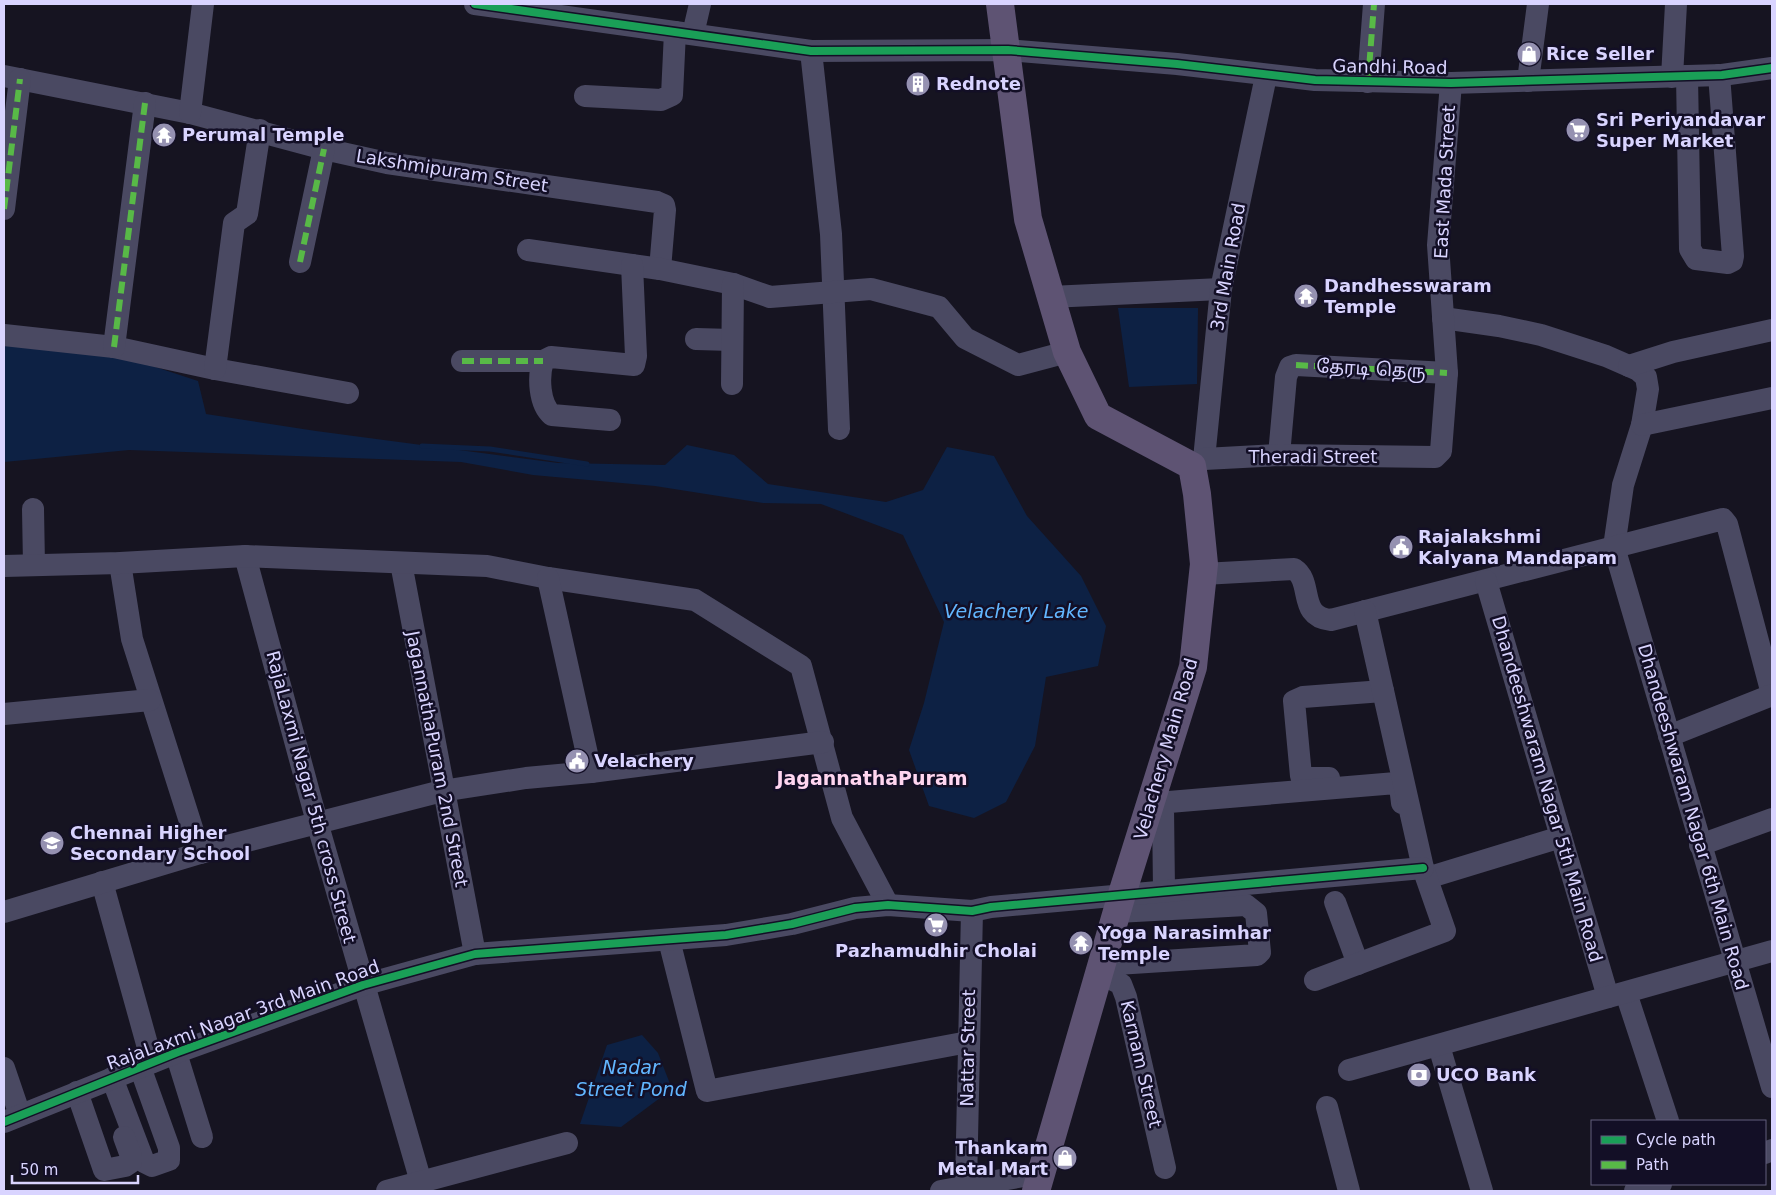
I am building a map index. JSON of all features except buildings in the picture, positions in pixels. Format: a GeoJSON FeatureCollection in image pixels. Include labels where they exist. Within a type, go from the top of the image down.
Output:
{"type":"FeatureCollection","features":[{"type":"Feature","properties":{"kind":"main road"},"geometry":{"type":"LineString","coordinates":[[1000,4],[1008,50],[1028,219],[1067,352],[1098,416],[1198,463]]}},
{"type":"Feature","properties":{"kind":"main road","name":"Velachery Main Road"},"geometry":{"type":"LineString","coordinates":[[1038,1182],[1119,903],[1193,667],[1203,574],[1198,463]]}},
{"type":"Feature","properties":{"kind":"street"},"geometry":{"type":"LineString","coordinates":[[190,113],[203,4]]}},
{"type":"Feature","properties":{"kind":"street","name":"Gandhi Road"},"geometry":{"type":"LineString","coordinates":[[474,4],[511,6],[811,51],[1008,50],[1176,64],[1266,76],[1368,82],[1451,83],[1719,75],[1772,68]]}},
{"type":"Feature","properties":{"kind":"street"},"geometry":{"type":"LineString","coordinates":[[585,96],[661,100],[672,96],[684,33],[700,4]]}},
{"type":"Feature","properties":{"kind":"street"},"geometry":{"type":"LineString","coordinates":[[1368,82],[1374,4]]}},
{"type":"Feature","properties":{"kind":"street"},"geometry":{"type":"LineString","coordinates":[[1528,81],[1538,4]]}},
{"type":"Feature","properties":{"kind":"street"},"geometry":{"type":"LineString","coordinates":[[1676,4],[1690,248],[1696,259],[1728,263],[1732,261],[1733,256],[1719,75]]}},
{"type":"Feature","properties":{"kind":"street"},"geometry":{"type":"LineString","coordinates":[[1681,76],[1686,4]]}},
{"type":"Feature","properties":{"kind":"street"},"geometry":{"type":"LineString","coordinates":[[811,51],[831,234],[839,429]]}},
{"type":"Feature","properties":{"kind":"street","name":"3rd Main Road"},"geometry":{"type":"LineString","coordinates":[[1198,463],[1221,288],[1266,76]]}},
{"type":"Feature","properties":{"kind":"street"},"geometry":{"type":"LineString","coordinates":[[4,209],[12,78]]}},
{"type":"Feature","properties":{"kind":"street","name":"Lakshmipuram Street"},"geometry":{"type":"LineString","coordinates":[[12,78],[190,113],[260,130],[324,149],[388,163],[657,202],[664,205],[665,210],[660,269]]}},
{"type":"Feature","properties":{"kind":"street","name":"East Mada Street"},"geometry":{"type":"LineString","coordinates":[[1435,457],[1443,448],[1447,373],[1438,245],[1451,83]]}},
{"type":"Feature","properties":{"kind":"street"},"geometry":{"type":"LineString","coordinates":[[114,346],[145,103]]}},
{"type":"Feature","properties":{"kind":"street"},"geometry":{"type":"LineString","coordinates":[[215,368],[234,223],[248,214],[260,130]]}},
{"type":"Feature","properties":{"kind":"street"},"geometry":{"type":"LineString","coordinates":[[300,262],[324,149]]}},
{"type":"Feature","properties":{"kind":"street"},"geometry":{"type":"LineString","coordinates":[[528,250],[660,269],[733,284],[770,296],[871,289],[939,307],[965,338],[1018,365],[1067,352]]}},
{"type":"Feature","properties":{"kind":"street"},"geometry":{"type":"LineString","coordinates":[[462,361],[543,361],[551,357],[634,366],[636,356],[632,265]]}},
{"type":"Feature","properties":{"kind":"street"},"geometry":{"type":"LineString","coordinates":[[732,384],[733,284]]}},
{"type":"Feature","properties":{"kind":"street"},"geometry":{"type":"LineString","coordinates":[[1050,297],[1221,288]]}},
{"type":"Feature","properties":{"kind":"street"},"geometry":{"type":"LineString","coordinates":[[1443,318],[1499,326],[1541,335],[1606,356],[1637,372],[1648,388],[1642,425],[1623,485],[1614,547]]}},
{"type":"Feature","properties":{"kind":"street"},"geometry":{"type":"LineString","coordinates":[[1637,372],[1673,352],[1772,330]]}},
{"type":"Feature","properties":{"kind":"street"},"geometry":{"type":"LineString","coordinates":[[4,335],[114,346],[215,368],[348,393]]}},
{"type":"Feature","properties":{"kind":"street"},"geometry":{"type":"LineString","coordinates":[[696,339],[732,340]]}},
{"type":"Feature","properties":{"kind":"street"},"geometry":{"type":"LineString","coordinates":[[543,361],[540,370],[546,410],[558,416],[610,420]]}},
{"type":"Feature","properties":{"kind":"street","name":"தேரடி தெரு"},"geometry":{"type":"LineString","coordinates":[[1279,455],[1286,377],[1290,367],[1296,365],[1447,373]]}},
{"type":"Feature","properties":{"kind":"street"},"geometry":{"type":"LineString","coordinates":[[1642,425],[1772,398]]}},
{"type":"Feature","properties":{"kind":"street","name":"Theradi Street"},"geometry":{"type":"LineString","coordinates":[[1198,463],[1279,455],[1435,457]]}},
{"type":"Feature","properties":{"kind":"street"},"geometry":{"type":"LineString","coordinates":[[33,509],[34,565]]}},
{"type":"Feature","properties":{"kind":"street"},"geometry":{"type":"LineString","coordinates":[[1203,574],[1294,569],[1301,574],[1310,607],[1315,614],[1331,620],[1720,518],[1725,520],[1772,695],[1669,736]]}},
{"type":"Feature","properties":{"kind":"street","name":"Dhandeeshwaram Nagar 6th Main Road"},"geometry":{"type":"LineString","coordinates":[[1614,547],[1772,1086]]}},
{"type":"Feature","properties":{"kind":"street"},"geometry":{"type":"LineString","coordinates":[[4,566],[120,563],[245,556],[401,564],[486,566],[548,578],[695,600],[801,666],[842,818],[888,905]]}},
{"type":"Feature","properties":{"kind":"street","name":"RajaLaxmi Nagar 5th cross Street"},"geometry":{"type":"LineString","coordinates":[[245,556],[317,822],[421,1182]]}},
{"type":"Feature","properties":{"kind":"street"},"geometry":{"type":"LineString","coordinates":[[120,563],[132,639],[200,853]]}},
{"type":"Feature","properties":{"kind":"street","name":"JagannathaPuram 2nd Street"},"geometry":{"type":"LineString","coordinates":[[401,564],[442,791],[475,954]]}},
{"type":"Feature","properties":{"kind":"street"},"geometry":{"type":"LineString","coordinates":[[548,578],[591,772]]}},
{"type":"Feature","properties":{"kind":"street","name":"Dhandeeshwaram Nagar 5th Main Road"},"geometry":{"type":"LineString","coordinates":[[1486,580],[1561,837],[1617,995],[1668,1120]]}},
{"type":"Feature","properties":{"kind":"street"},"geometry":{"type":"LineString","coordinates":[[1365,611],[1421,872]]}},
{"type":"Feature","properties":{"kind":"street"},"geometry":{"type":"LineString","coordinates":[[1383,691],[1303,697],[1294,701],[1299,772],[1303,778],[1402,777]]}},
{"type":"Feature","properties":{"kind":"street"},"geometry":{"type":"LineString","coordinates":[[4,714],[150,700]]}},
{"type":"Feature","properties":{"kind":"street"},"geometry":{"type":"LineString","coordinates":[[4,912],[200,853],[442,791],[526,778],[591,772],[823,742]]}},
{"type":"Feature","properties":{"kind":"street"},"geometry":{"type":"LineString","coordinates":[[1164,890],[1164,805],[1169,802],[1398,784],[1421,872],[1445,931],[1315,980]]}},
{"type":"Feature","properties":{"kind":"street"},"geometry":{"type":"LineString","coordinates":[[1700,845],[1772,819]]}},
{"type":"Feature","properties":{"kind":"street"},"geometry":{"type":"LineString","coordinates":[[1119,903],[1164,890],[1421,872],[1561,837]]}},
{"type":"Feature","properties":{"kind":"street"},"geometry":{"type":"LineString","coordinates":[[102,882],[146,1065],[169,1148],[169,1160],[152,1166],[144,1162],[108,1080]]}},
{"type":"Feature","properties":{"kind":"street"},"geometry":{"type":"LineString","coordinates":[[1335,902],[1358,964]]}},
{"type":"Feature","properties":{"kind":"street"},"geometry":{"type":"LineString","coordinates":[[1100,969],[1257,955],[1260,952],[1256,913],[1246,906],[1119,903]]}},
{"type":"Feature","properties":{"kind":"street","name":"RajaLaxmi Nagar 3rd Main Road"},"geometry":{"type":"LineString","coordinates":[[12,1118],[176,1053],[363,985],[475,954],[556,946],[726,935],[792,924],[855,908],[888,905],[972,912],[991,907],[1119,903]]}},
{"type":"Feature","properties":{"kind":"street","name":"Nattar Street"},"geometry":{"type":"LineString","coordinates":[[966,1185],[972,912]]}},
{"type":"Feature","properties":{"kind":"street"},"geometry":{"type":"LineString","coordinates":[[668,940],[707,1091],[968,1042]]}},
{"type":"Feature","properties":{"kind":"street"},"geometry":{"type":"LineString","coordinates":[[1349,1070],[1772,952]]}},
{"type":"Feature","properties":{"kind":"street","name":"Karnam Street"},"geometry":{"type":"LineString","coordinates":[[1100,969],[1121,984],[1126,997],[1165,1168]]}},
{"type":"Feature","properties":{"kind":"street"},"geometry":{"type":"LineString","coordinates":[[1439,1046],[1482,1191]]}},
{"type":"Feature","properties":{"kind":"street"},"geometry":{"type":"LineString","coordinates":[[176,1053],[202,1137]]}},
{"type":"Feature","properties":{"kind":"street"},"geometry":{"type":"LineString","coordinates":[[4,1068],[12,1118]]}},
{"type":"Feature","properties":{"kind":"street"},"geometry":{"type":"LineString","coordinates":[[77,1092],[104,1170],[129,1164],[131,1156],[108,1080]]}},
{"type":"Feature","properties":{"kind":"street"},"geometry":{"type":"LineString","coordinates":[[1327,1107],[1349,1191]]}},
{"type":"Feature","properties":{"kind":"street"},"geometry":{"type":"LineString","coordinates":[[387,1191],[567,1143]]}},
{"type":"Feature","properties":{"kind":"street"},"geometry":{"type":"LineString","coordinates":[[942,1191],[966,1185],[1038,1182]]}},
{"type":"Feature","properties":{"kind":"street"},"geometry":{"type":"LineString","coordinates":[[1635,1191],[1657,1185]]}},
{"type":"Feature","properties":{"kind":"water"},"geometry":{"type":"Polygon","coordinates":[[[1118,308],[1198,308],[1197,384],[1129,387],[1118,308]]]}},
{"type":"Feature","properties":{"kind":"water","name":"Velachery Lake"},"geometry":{"type":"Polygon","coordinates":[[[4,344],[122,356],[198,381],[206,414],[316,431],[558,463],[665,465],[687,445],[734,455],[768,484],[886,502],[923,490],[947,447],[994,456],[1027,516],[1081,576],[1106,626],[1098,666],[1046,677],[1035,746],[1006,802],[974,818],[929,806],[909,750],[924,703],[944,622],[903,535],[821,504],[763,503],[655,486],[533,475],[461,462],[129,450],[4,462],[4,344]]]}},
{"type":"Feature","properties":{"kind":"water","name":"Nadar Street Pond"},"geometry":{"type":"Polygon","coordinates":[[[642,1035],[658,1053],[672,1089],[621,1127],[580,1124],[607,1045],[642,1035]]]}},
{"type":"Feature","properties":{"kind":"waterway"},"geometry":{"type":"LineString","coordinates":[[422,446],[490,449],[587,464]]}},
{"type":"Feature","properties":{"kind":"marked path"},"geometry":{"type":"LineString","coordinates":[[1368,82],[1374,4]]}},
{"type":"Feature","properties":{"kind":"marked path"},"geometry":{"type":"LineString","coordinates":[[4,209],[20,79]]}},
{"type":"Feature","properties":{"kind":"marked path"},"geometry":{"type":"LineString","coordinates":[[114,347],[145,103]]}},
{"type":"Feature","properties":{"kind":"marked path"},"geometry":{"type":"LineString","coordinates":[[300,262],[324,149]]}},
{"type":"Feature","properties":{"kind":"marked path"},"geometry":{"type":"LineString","coordinates":[[462,361],[543,361]]}},
{"type":"Feature","properties":{"kind":"marked path"},"geometry":{"type":"LineString","coordinates":[[1296,365],[1447,373]]}},
{"type":"Feature","properties":{"kind":"cycle path"},"geometry":{"type":"LineString","coordinates":[[475,4],[811,51],[1008,50],[1177,64],[1315,80],[1451,83],[1722,75],[1772,68]]}},
{"type":"Feature","properties":{"kind":"cycle path"},"geometry":{"type":"LineString","coordinates":[[4,1122],[178,1052],[363,985],[475,954],[726,935],[792,924],[855,908],[888,905],[972,911],[991,907],[1423,868]]}},
{"type":"Feature","properties":{"kind":"place","name":"Rice Seller"},"geometry":{"type":"Point","coordinates":[1529,54]}},
{"type":"Feature","properties":{"kind":"place","name":"Rednote"},"geometry":{"type":"Point","coordinates":[918,84]}},
{"type":"Feature","properties":{"kind":"place","name":"Sri Periyandavar Super Market"},"geometry":{"type":"Point","coordinates":[1578,130]}},
{"type":"Feature","properties":{"kind":"place","name":"Perumal Temple"},"geometry":{"type":"Point","coordinates":[164,135]}},
{"type":"Feature","properties":{"kind":"place","name":"Dandhesswaram Temple"},"geometry":{"type":"Point","coordinates":[1306,296]}},
{"type":"Feature","properties":{"kind":"place","name":"Rajalakshmi Kalyana Mandapam"},"geometry":{"type":"Point","coordinates":[1401,547]}},
{"type":"Feature","properties":{"kind":"place","name":"Velachery"},"geometry":{"type":"Point","coordinates":[577,761]}},
{"type":"Feature","properties":{"kind":"place","name":"Chennai Higher Secondary School"},"geometry":{"type":"Point","coordinates":[52,843]}},
{"type":"Feature","properties":{"kind":"place","name":"Pazhamudhir Cholai"},"geometry":{"type":"Point","coordinates":[936,925]}},
{"type":"Feature","properties":{"kind":"place","name":"Yoga Narasimhar Temple"},"geometry":{"type":"Point","coordinates":[1081,943]}},
{"type":"Feature","properties":{"kind":"place","name":"UCO Bank"},"geometry":{"type":"Point","coordinates":[1419,1075]}},
{"type":"Feature","properties":{"kind":"place","name":"Thankam Metal Mart"},"geometry":{"type":"Point","coordinates":[1065,1158]}},
{"type":"Feature","properties":{"kind":"district","name":"JagannathaPuram"},"geometry":{"type":"Point","coordinates":[872,778]}}]}
